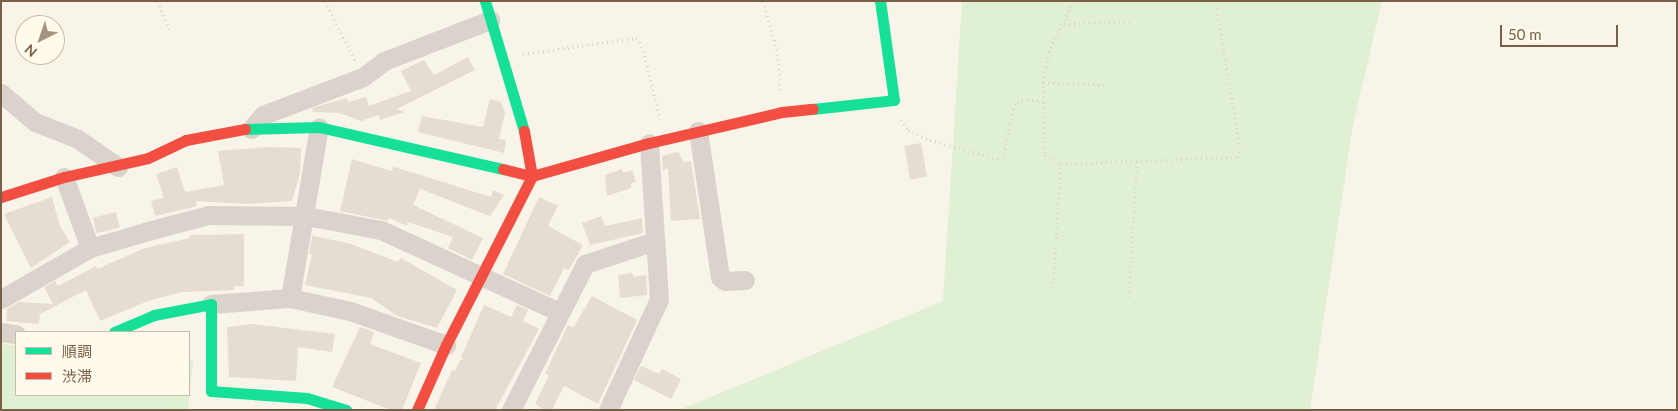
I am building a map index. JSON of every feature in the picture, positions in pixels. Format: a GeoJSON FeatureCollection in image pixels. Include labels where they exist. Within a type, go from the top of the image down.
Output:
{"type":"FeatureCollection","features":[{"type":"Feature","properties":{"kind":"street"},"geometry":{"type":"LineString","coordinates":[[417,410],[446,345],[532,176],[521,113],[485,1]]}},
{"type":"Feature","properties":{"kind":"street"},"geometry":{"type":"LineString","coordinates":[[1,197],[64,177],[118,168],[148,158],[186,140],[230,130],[319,128],[532,176],[656,141],[782,112],[894,100],[880,1]]}},
{"type":"Feature","properties":{"kind":"street"},"geometry":{"type":"LineString","coordinates":[[251,129],[262,115],[363,77],[384,62],[490,20]]}},
{"type":"Feature","properties":{"kind":"street"},"geometry":{"type":"LineString","coordinates":[[1,93],[35,122],[78,139],[118,168]]}},
{"type":"Feature","properties":{"kind":"street"},"geometry":{"type":"LineString","coordinates":[[290,298],[306,216],[319,128]]}},
{"type":"Feature","properties":{"kind":"street"},"geometry":{"type":"LineString","coordinates":[[698,131],[720,276],[725,281],[745,280]]}},
{"type":"Feature","properties":{"kind":"street"},"geometry":{"type":"LineString","coordinates":[[608,410],[660,300],[656,242],[656,141]]}},
{"type":"Feature","properties":{"kind":"street"},"geometry":{"type":"LineString","coordinates":[[64,177],[90,248]]}},
{"type":"Feature","properties":{"kind":"street"},"geometry":{"type":"LineString","coordinates":[[1,299],[90,248],[208,214],[306,216],[381,230],[560,312]]}},
{"type":"Feature","properties":{"kind":"street"},"geometry":{"type":"LineString","coordinates":[[511,410],[585,264],[656,242]]}},
{"type":"Feature","properties":{"kind":"street"},"geometry":{"type":"LineString","coordinates":[[116,331],[154,315],[212,304],[290,298],[350,311],[446,345]]}},
{"type":"Feature","properties":{"kind":"street"},"geometry":{"type":"LineString","coordinates":[[212,304],[211,392],[307,398],[346,410]]}},
{"type":"Feature","properties":{"kind":"street"},"geometry":{"type":"LineString","coordinates":[[1,332],[15,334]]}},
{"type":"Feature","properties":{"kind":"path"},"geometry":{"type":"LineString","coordinates":[[157,1],[171,32]]}},
{"type":"Feature","properties":{"kind":"path"},"geometry":{"type":"LineString","coordinates":[[325,1],[363,77]]}},
{"type":"Feature","properties":{"kind":"path"},"geometry":{"type":"LineString","coordinates":[[763,1],[778,54],[782,112]]}},
{"type":"Feature","properties":{"kind":"path"},"geometry":{"type":"LineString","coordinates":[[1073,1],[1064,24],[1049,52],[1043,82],[1045,155],[1061,164],[1237,157],[1240,148],[1216,5]]}},
{"type":"Feature","properties":{"kind":"path"},"geometry":{"type":"LineString","coordinates":[[1064,24],[1133,21]]}},
{"type":"Feature","properties":{"kind":"path"},"geometry":{"type":"LineString","coordinates":[[504,57],[636,38],[642,46],[656,141]]}},
{"type":"Feature","properties":{"kind":"path"},"geometry":{"type":"LineString","coordinates":[[1043,82],[1106,85]]}},
{"type":"Feature","properties":{"kind":"path"},"geometry":{"type":"LineString","coordinates":[[894,100],[898,117],[908,130],[930,140],[998,159],[1004,154],[1017,102],[1027,99],[1044,102]]}},
{"type":"Feature","properties":{"kind":"path"},"geometry":{"type":"LineString","coordinates":[[1129,297],[1137,161]]}},
{"type":"Feature","properties":{"kind":"path"},"geometry":{"type":"LineString","coordinates":[[1053,288],[1061,164]]}},
{"type":"Feature","properties":{"kind":"green space"},"geometry":{"type":"Polygon","coordinates":[[[962,1],[1382,1],[1353,125],[1310,410],[679,410],[943,301],[962,1]]]}},
{"type":"Feature","properties":{"kind":"green space"},"geometry":{"type":"Polygon","coordinates":[[[1,344],[15,345],[15,396],[189,396],[188,410],[1,410],[1,344]]]}},
{"type":"Feature","properties":{"kind":"green space"},"geometry":{"type":"Polygon","coordinates":[[[190,360],[193,360],[190,390],[190,360]]]}},
{"type":"Feature","properties":{"kind":"building"},"geometry":{"type":"Polygon","coordinates":[[[468,57],[475,70],[397,109],[405,112],[380,120],[379,115],[361,121],[339,113],[313,112],[312,108],[347,98],[348,102],[366,97],[369,106],[411,91],[401,71],[424,60],[434,75],[468,57]]]}},
{"type":"Feature","properties":{"kind":"building"},"geometry":{"type":"Polygon","coordinates":[[[490,99],[501,102],[505,113],[499,139],[506,140],[504,153],[418,132],[422,116],[483,127],[490,99]]]}},
{"type":"Feature","properties":{"kind":"building"},"geometry":{"type":"Polygon","coordinates":[[[921,143],[927,176],[910,179],[904,146],[921,143]]]}},
{"type":"Feature","properties":{"kind":"building"},"geometry":{"type":"Polygon","coordinates":[[[268,147],[301,148],[300,174],[292,201],[246,204],[196,201],[197,206],[155,216],[151,201],[164,198],[156,174],[177,167],[185,192],[224,185],[218,151],[268,147]]]}},
{"type":"Feature","properties":{"kind":"building"},"geometry":{"type":"Polygon","coordinates":[[[678,152],[684,162],[691,161],[700,219],[671,221],[668,168],[663,170],[662,156],[678,152]]]}},
{"type":"Feature","properties":{"kind":"building"},"geometry":{"type":"Polygon","coordinates":[[[352,159],[392,171],[393,167],[398,168],[491,197],[493,190],[504,195],[490,216],[420,189],[413,205],[483,238],[472,260],[448,248],[453,237],[408,222],[407,226],[389,218],[388,221],[340,211],[352,159]]]}},
{"type":"Feature","properties":{"kind":"building"},"geometry":{"type":"Polygon","coordinates":[[[622,169],[623,173],[632,170],[636,182],[631,183],[631,188],[607,196],[605,175],[622,169]]]}},
{"type":"Feature","properties":{"kind":"building"},"geometry":{"type":"Polygon","coordinates":[[[52,197],[60,226],[70,242],[31,268],[4,214],[52,197]]]}},
{"type":"Feature","properties":{"kind":"building"},"geometry":{"type":"Polygon","coordinates":[[[539,197],[558,206],[548,226],[583,245],[569,270],[564,268],[550,296],[503,274],[539,197]]]}},
{"type":"Feature","properties":{"kind":"building"},"geometry":{"type":"Polygon","coordinates":[[[116,212],[120,228],[97,233],[93,218],[116,212]]]}},
{"type":"Feature","properties":{"kind":"building"},"geometry":{"type":"Polygon","coordinates":[[[601,216],[605,226],[642,218],[643,233],[590,245],[582,223],[601,216]]]}},
{"type":"Feature","properties":{"kind":"building"},"geometry":{"type":"Polygon","coordinates":[[[244,234],[244,286],[234,286],[234,290],[182,292],[148,301],[100,321],[86,290],[40,314],[39,324],[6,321],[7,309],[19,302],[53,304],[44,287],[55,281],[58,286],[96,266],[97,269],[145,248],[190,238],[190,235],[244,234]]]}},
{"type":"Feature","properties":{"kind":"building"},"geometry":{"type":"Polygon","coordinates":[[[312,236],[348,243],[398,262],[401,258],[457,290],[437,328],[397,316],[371,298],[305,285],[312,254],[309,254],[312,236]]]}},
{"type":"Feature","properties":{"kind":"building"},"geometry":{"type":"Polygon","coordinates":[[[632,273],[634,277],[646,275],[647,295],[620,298],[618,275],[632,273]]]}},
{"type":"Feature","properties":{"kind":"building"},"geometry":{"type":"Polygon","coordinates":[[[592,296],[637,320],[598,404],[564,386],[552,410],[545,410],[535,404],[549,376],[545,374],[568,325],[573,328],[592,296]]]}},
{"type":"Feature","properties":{"kind":"building"},"geometry":{"type":"Polygon","coordinates":[[[484,305],[511,317],[517,305],[528,310],[523,321],[539,329],[495,410],[434,410],[452,370],[455,371],[460,360],[464,359],[461,357],[484,305]]]}},
{"type":"Feature","properties":{"kind":"building"},"geometry":{"type":"Polygon","coordinates":[[[252,324],[335,334],[332,352],[298,347],[296,381],[229,377],[227,327],[252,324]]]}},
{"type":"Feature","properties":{"kind":"building"},"geometry":{"type":"Polygon","coordinates":[[[360,327],[374,332],[370,344],[421,363],[402,410],[391,410],[332,387],[360,327]]]}},
{"type":"Feature","properties":{"kind":"building"},"geometry":{"type":"Polygon","coordinates":[[[641,366],[659,374],[662,369],[681,379],[671,399],[634,380],[641,366]]]}},
{"type":"Feature","properties":{"kind":"traffic: fast"},"geometry":{"type":"LineString","coordinates":[[485,1],[524,131]]}},
{"type":"Feature","properties":{"kind":"traffic: fast"},"geometry":{"type":"LineString","coordinates":[[813,109],[894,100],[880,1]]}},
{"type":"Feature","properties":{"kind":"traffic: fast"},"geometry":{"type":"LineString","coordinates":[[245,129],[319,127],[503,169]]}},
{"type":"Feature","properties":{"kind":"traffic: fast"},"geometry":{"type":"LineString","coordinates":[[116,331],[154,315],[211,304],[211,391],[307,398],[346,410]]}},
{"type":"Feature","properties":{"kind":"traffic: jam"},"geometry":{"type":"LineString","coordinates":[[503,169],[532,176],[649,143],[782,112],[813,109]]}},
{"type":"Feature","properties":{"kind":"traffic: jam"},"geometry":{"type":"LineString","coordinates":[[1,197],[64,177],[148,158],[186,140],[245,129]]}},
{"type":"Feature","properties":{"kind":"traffic: jam"},"geometry":{"type":"LineString","coordinates":[[417,410],[446,345],[532,176],[524,131]]}}]}
